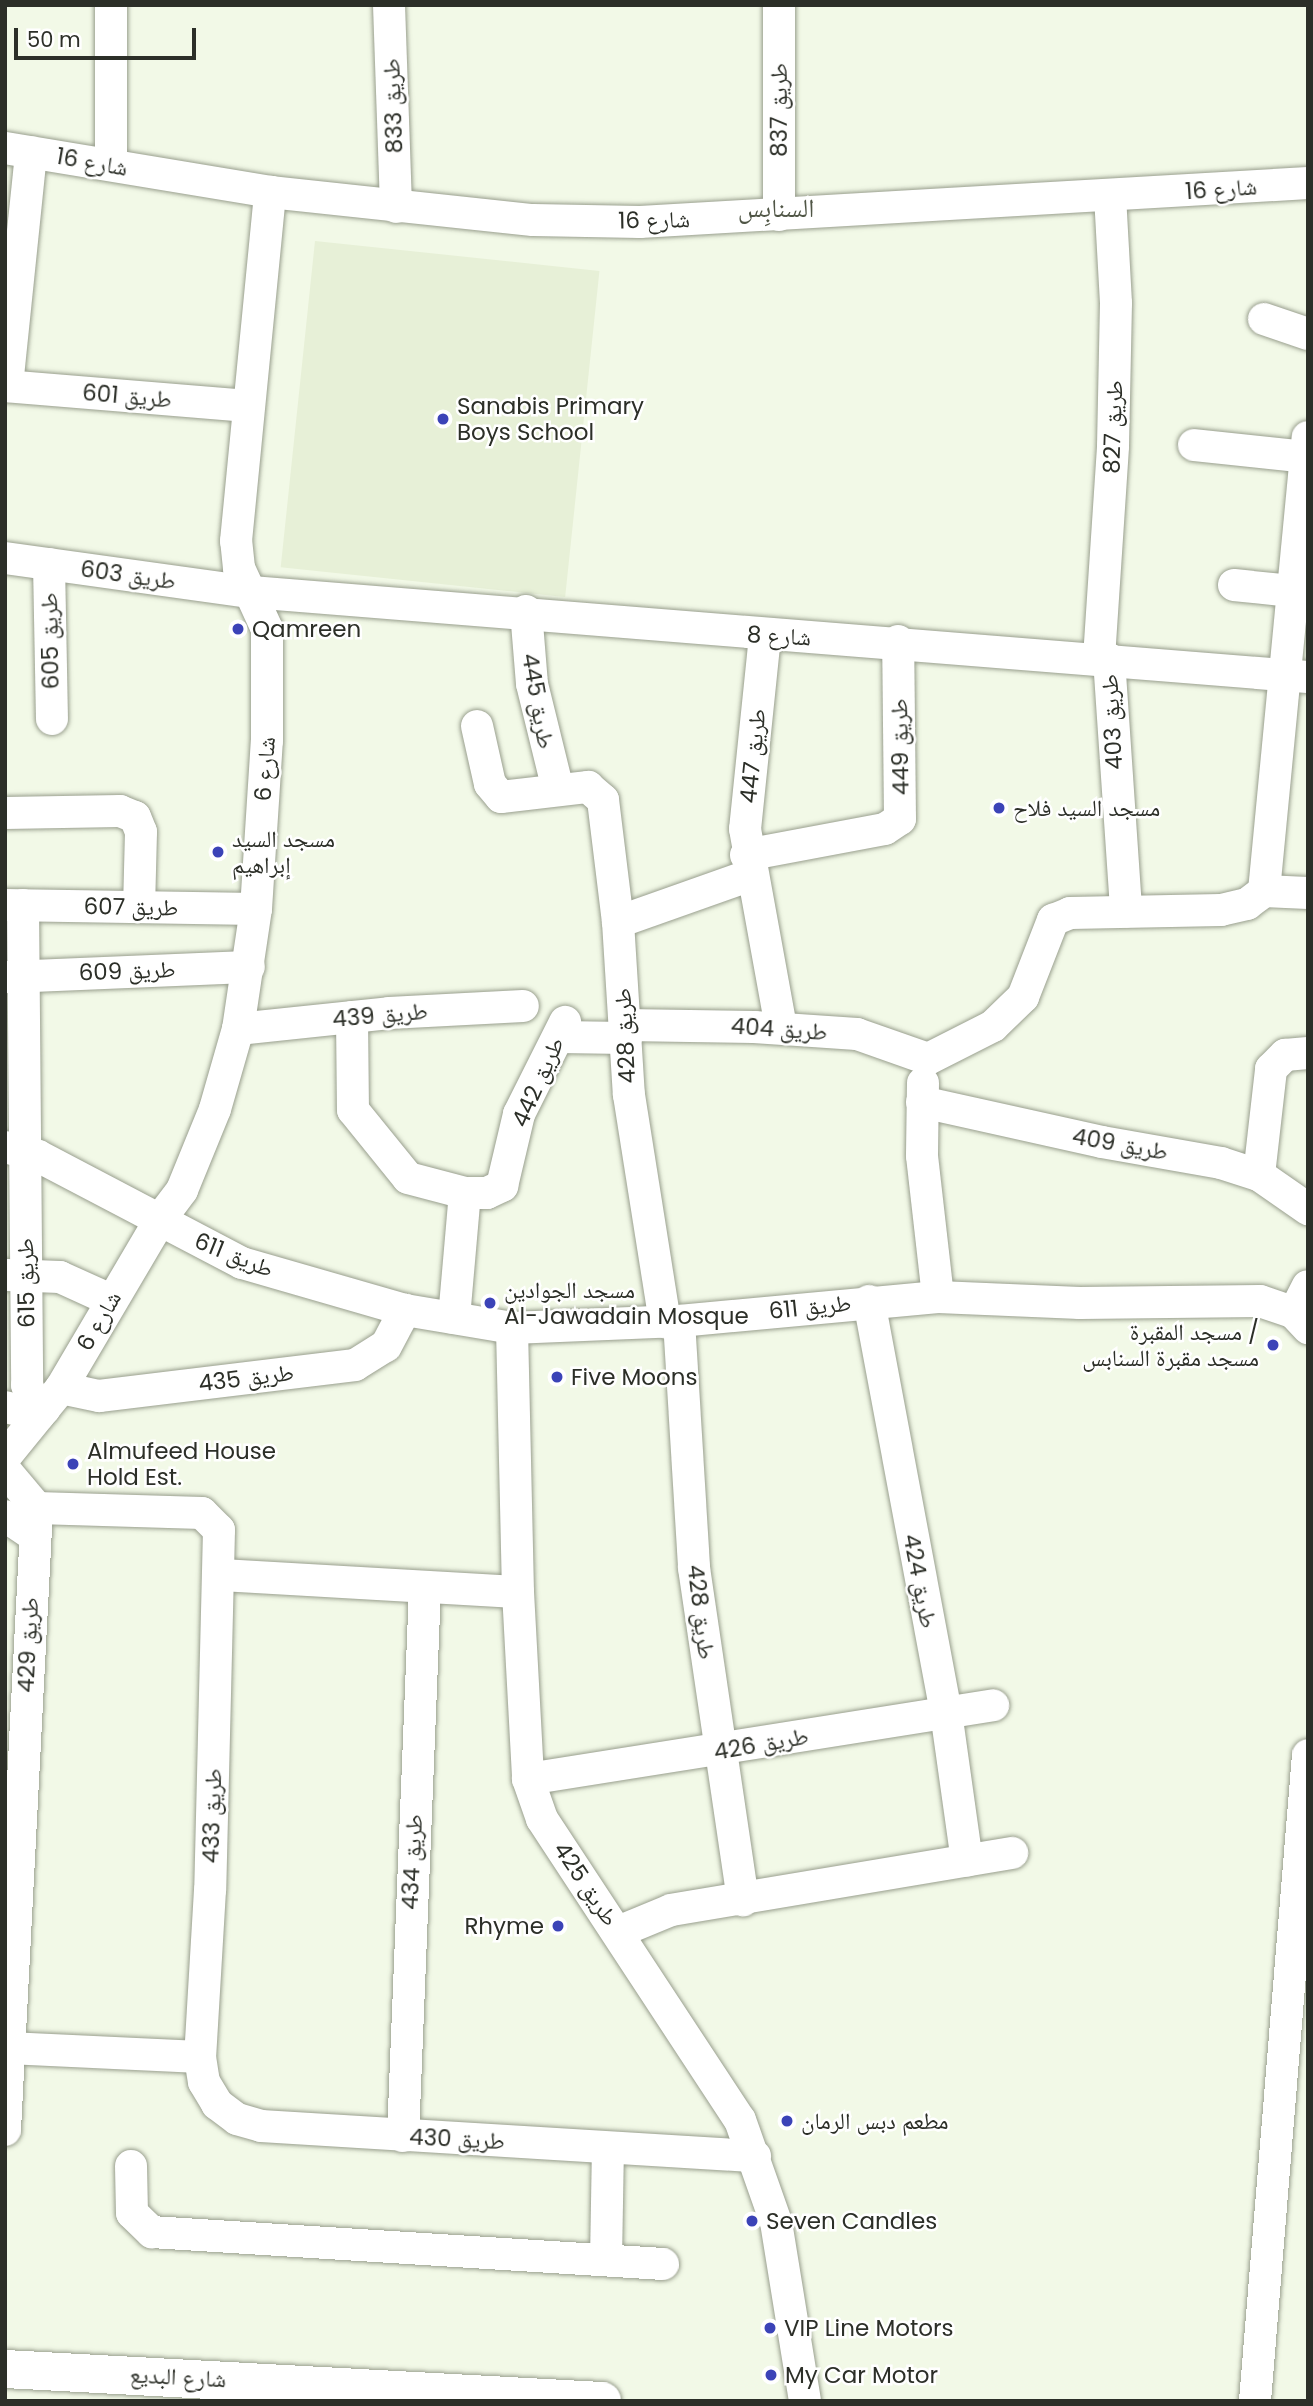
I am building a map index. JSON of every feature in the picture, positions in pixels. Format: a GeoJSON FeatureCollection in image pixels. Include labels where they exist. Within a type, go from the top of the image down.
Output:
{"type":"FeatureCollection","features":[{"type":"Feature","properties":{"kind":"main road","name":"شارع البديع"},"geometry":{"type":"LineString","coordinates":[[5,2369],[602,2401]]}},
{"type":"Feature","properties":{"kind":"street"},"geometry":{"type":"LineString","coordinates":[[111,5],[111,165]]}},
{"type":"Feature","properties":{"kind":"street","name":"طريق 833"},"geometry":{"type":"LineString","coordinates":[[389,5],[396,208]]}},
{"type":"Feature","properties":{"kind":"street","name":"طريق 837"},"geometry":{"type":"LineString","coordinates":[[779,5],[779,215]]}},
{"type":"Feature","properties":{"kind":"street","name":"شارع 16"},"geometry":{"type":"LineString","coordinates":[[18,150],[270,192],[396,208],[533,220],[640,222],[1110,197],[1308,183]]}},
{"type":"Feature","properties":{"kind":"street","name":"طريق 601"},"geometry":{"type":"LineString","coordinates":[[18,150],[6,386],[247,406]]}},
{"type":"Feature","properties":{"kind":"street","name":"شارع 6"},"geometry":{"type":"LineString","coordinates":[[5,1457],[48,1404],[161,1218],[182,1190],[215,1109],[238,1029],[256,909],[267,741],[267,629],[239,568],[236,541],[247,406],[270,192]]}},
{"type":"Feature","properties":{"kind":"street","name":"طريق 827"},"geometry":{"type":"LineString","coordinates":[[1104,658],[1116,303],[1110,197]]}},
{"type":"Feature","properties":{"kind":"street"},"geometry":{"type":"LineString","coordinates":[[1264,319],[1308,334]]}},
{"type":"Feature","properties":{"kind":"street"},"geometry":{"type":"LineString","coordinates":[[1194,444],[1307,447],[1292,591],[1296,676],[1264,891]]}},
{"type":"Feature","properties":{"kind":"street","name":"طريق 603"},"geometry":{"type":"LineString","coordinates":[[5,558],[251,592]]}},
{"type":"Feature","properties":{"kind":"street","name":"طريق 605"},"geometry":{"type":"LineString","coordinates":[[48,564],[52,719]]}},
{"type":"Feature","properties":{"kind":"street"},"geometry":{"type":"LineString","coordinates":[[1234,585],[1292,591]]}},
{"type":"Feature","properties":{"kind":"street","name":"شارع 8"},"geometry":{"type":"LineString","coordinates":[[251,592],[526,611],[765,636],[898,641],[1296,676]]}},
{"type":"Feature","properties":{"kind":"street","name":"طريق 445"},"geometry":{"type":"LineString","coordinates":[[526,611],[532,684],[558,790]]}},
{"type":"Feature","properties":{"kind":"street","name":"طريق 447"},"geometry":{"type":"LineString","coordinates":[[765,636],[745,829],[749,865],[782,1028]]}},
{"type":"Feature","properties":{"kind":"street","name":"طريق 449"},"geometry":{"type":"LineString","coordinates":[[749,865],[885,829],[900,819],[898,641]]}},
{"type":"Feature","properties":{"kind":"street","name":"طريق 403"},"geometry":{"type":"LineString","coordinates":[[1104,658],[1126,911]]}},
{"type":"Feature","properties":{"kind":"street"},"geometry":{"type":"LineString","coordinates":[[477,726],[496,793],[506,798],[558,790]]}},
{"type":"Feature","properties":{"kind":"street","name":"طريق 428"},"geometry":{"type":"LineString","coordinates":[[558,790],[594,789],[603,800],[618,922],[629,1095],[672,1322],[694,1568],[743,1900]]}},
{"type":"Feature","properties":{"kind":"street"},"geometry":{"type":"LineString","coordinates":[[5,813],[120,811],[135,817],[141,832],[139,907]]}},
{"type":"Feature","properties":{"kind":"street"},"geometry":{"type":"LineString","coordinates":[[618,922],[749,865]]}},
{"type":"Feature","properties":{"kind":"street"},"geometry":{"type":"LineString","coordinates":[[938,1297],[922,1156],[922,1102],[928,1059],[993,1026],[1023,997],[1053,920],[1070,913],[1221,910],[1247,904],[1264,891],[1308,893]]}},
{"type":"Feature","properties":{"kind":"street","name":"طريق 607"},"geometry":{"type":"LineString","coordinates":[[14,905],[256,909]]}},
{"type":"Feature","properties":{"kind":"street","name":"طريق 615"},"geometry":{"type":"LineString","coordinates":[[14,905],[16,1275],[27,1385],[32,1399],[48,1404]]}},
{"type":"Feature","properties":{"kind":"street","name":"طريق 609"},"geometry":{"type":"LineString","coordinates":[[15,976],[248,967]]}},
{"type":"Feature","properties":{"kind":"street","name":"طريق 439"},"geometry":{"type":"LineString","coordinates":[[238,1029],[352,1017],[523,1006]]}},
{"type":"Feature","properties":{"kind":"street","name":"طريق 442"},"geometry":{"type":"LineString","coordinates":[[352,1017],[353,1110],[408,1178],[418,1184],[465,1193],[487,1193],[502,1186],[519,1114],[562,1030]]}},
{"type":"Feature","properties":{"kind":"street","name":"طريق 404"},"geometry":{"type":"LineString","coordinates":[[562,1030],[626,1032],[782,1028],[857,1034],[928,1059]]}},
{"type":"Feature","properties":{"kind":"street"},"geometry":{"type":"LineString","coordinates":[[1259,1175],[1276,1061],[1285,1055],[1308,1053]]}},
{"type":"Feature","properties":{"kind":"street","name":"طريق 409"},"geometry":{"type":"LineString","coordinates":[[922,1102],[1102,1143],[1221,1163],[1259,1175],[1308,1209]]}},
{"type":"Feature","properties":{"kind":"street","name":"طريق 611"},"geometry":{"type":"LineString","coordinates":[[14,1149],[161,1218],[199,1244],[242,1263],[405,1310],[512,1328],[672,1322],[869,1301],[938,1297],[1080,1303],[1260,1301],[1303,1309]]}},
{"type":"Feature","properties":{"kind":"street"},"geometry":{"type":"LineString","coordinates":[[454,1318],[465,1193]]}},
{"type":"Feature","properties":{"kind":"street"},"geometry":{"type":"LineString","coordinates":[[16,1275],[60,1277],[111,1300]]}},
{"type":"Feature","properties":{"kind":"street","name":"طريق 424"},"geometry":{"type":"LineString","coordinates":[[869,1301],[946,1712],[967,1861]]}},
{"type":"Feature","properties":{"kind":"street","name":"طريق 435"},"geometry":{"type":"LineString","coordinates":[[5,1407],[48,1404],[355,1365],[386,1346],[405,1310]]}},
{"type":"Feature","properties":{"kind":"street","name":"طريق 425"},"geometry":{"type":"LineString","coordinates":[[512,1328],[517,1592],[528,1779],[542,1819],[740,2120],[755,2156],[776,2222],[805,2401]]}},
{"type":"Feature","properties":{"kind":"street"},"geometry":{"type":"LineString","coordinates":[[5,1470],[35,1521]]}},
{"type":"Feature","properties":{"kind":"street","name":"طريق 433"},"geometry":{"type":"LineString","coordinates":[[35,1521],[202,1513],[219,1530],[220,1575],[200,2057]]}},
{"type":"Feature","properties":{"kind":"street"},"geometry":{"type":"LineString","coordinates":[[5,1516],[35,1521]]}},
{"type":"Feature","properties":{"kind":"street","name":"طريق 429"},"geometry":{"type":"LineString","coordinates":[[5,2130],[35,1521]]}},
{"type":"Feature","properties":{"kind":"street"},"geometry":{"type":"LineString","coordinates":[[220,1575],[517,1592]]}},
{"type":"Feature","properties":{"kind":"street","name":"طريق 434"},"geometry":{"type":"LineString","coordinates":[[403,2136],[425,1588]]}},
{"type":"Feature","properties":{"kind":"street","name":"طريق 426"},"geometry":{"type":"LineString","coordinates":[[528,1779],[720,1752],[993,1705]]}},
{"type":"Feature","properties":{"kind":"street"},"geometry":{"type":"LineString","coordinates":[[1255,2401],[1308,1755]]}},
{"type":"Feature","properties":{"kind":"street"},"geometry":{"type":"LineString","coordinates":[[618,1932],[657,1913],[1012,1853]]}},
{"type":"Feature","properties":{"kind":"street"},"geometry":{"type":"LineString","coordinates":[[7,2061],[200,2057]]}},
{"type":"Feature","properties":{"kind":"street","name":"طريق 430"},"geometry":{"type":"LineString","coordinates":[[200,2057],[204,2082],[217,2104],[248,2124],[403,2136],[755,2156]]}},
{"type":"Feature","properties":{"kind":"street"},"geometry":{"type":"LineString","coordinates":[[606,2260],[608,2148]]}},
{"type":"Feature","properties":{"kind":"street"},"geometry":{"type":"LineString","coordinates":[[131,2166],[132,2213],[152,2232],[663,2264]]}},
{"type":"Feature","properties":{"kind":"shaded area","name":"Sanabis Primary Boys School"},"geometry":{"type":"Polygon","coordinates":[[[315,241],[599,271],[565,597],[281,567],[315,241]]]}},
{"type":"Feature","properties":{"kind":"place","name":"Sanabis Primary Boys School"},"geometry":{"type":"Point","coordinates":[443,419]}},
{"type":"Feature","properties":{"kind":"place","name":"Qamreen"},"geometry":{"type":"Point","coordinates":[238,629]}},
{"type":"Feature","properties":{"kind":"place","name":"مسجد السيد فلاح"},"geometry":{"type":"Point","coordinates":[999,808]}},
{"type":"Feature","properties":{"kind":"place","name":"مسجد السيد إبراهيم"},"geometry":{"type":"Point","coordinates":[218,852]}},
{"type":"Feature","properties":{"kind":"place","name":"مسجد الجوادين Al-Jawadain Mosque"},"geometry":{"type":"Point","coordinates":[490,1303]}},
{"type":"Feature","properties":{"kind":"place","name":"مسجد المقبرة / مسجد مقبرة السنابس"},"geometry":{"type":"Point","coordinates":[1273,1345]}},
{"type":"Feature","properties":{"kind":"place","name":"Five Moons"},"geometry":{"type":"Point","coordinates":[557,1377]}},
{"type":"Feature","properties":{"kind":"place","name":"Almufeed House Hold Est."},"geometry":{"type":"Point","coordinates":[73,1464]}},
{"type":"Feature","properties":{"kind":"place","name":"Rhyme"},"geometry":{"type":"Point","coordinates":[558,1926]}},
{"type":"Feature","properties":{"kind":"place","name":"مطعم دبس الرمان"},"geometry":{"type":"Point","coordinates":[787,2121]}},
{"type":"Feature","properties":{"kind":"place","name":"Seven Candles"},"geometry":{"type":"Point","coordinates":[752,2221]}},
{"type":"Feature","properties":{"kind":"place","name":"VIP Line Motors"},"geometry":{"type":"Point","coordinates":[770,2328]}},
{"type":"Feature","properties":{"kind":"place","name":"My Car Motor"},"geometry":{"type":"Point","coordinates":[771,2375]}},
{"type":"Feature","properties":{"kind":"district","name":"السنابِس"},"geometry":{"type":"Point","coordinates":[776,209]}}]}
